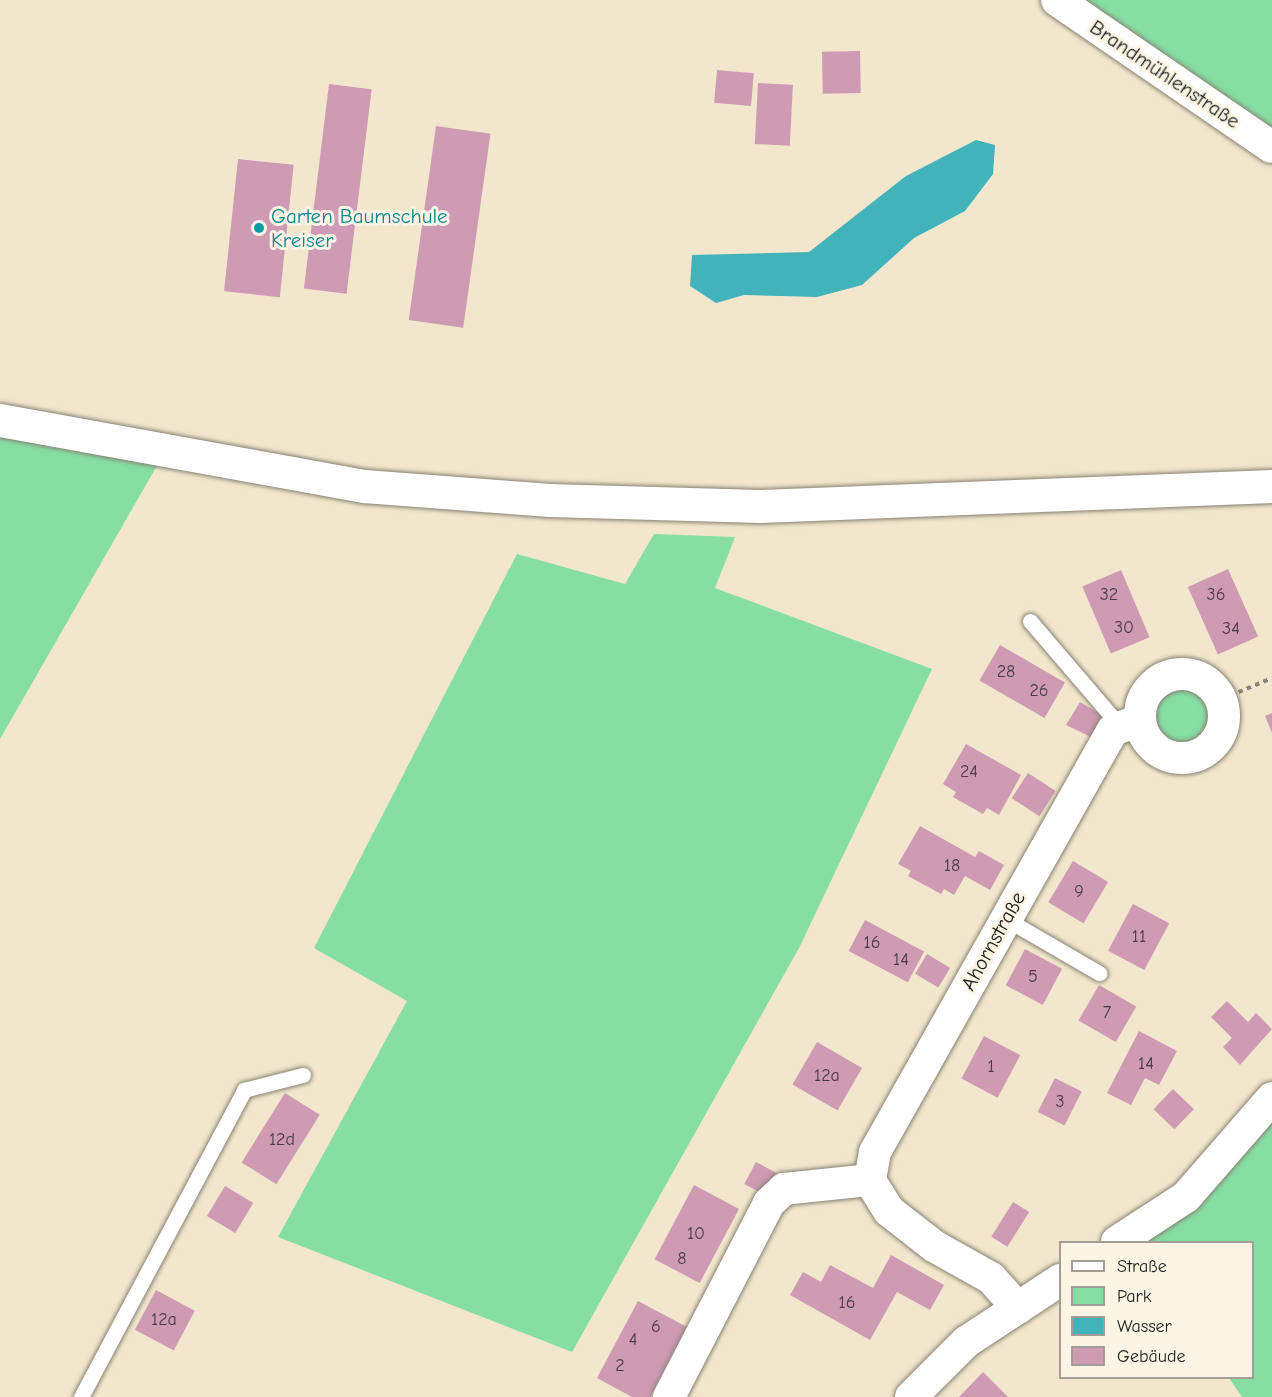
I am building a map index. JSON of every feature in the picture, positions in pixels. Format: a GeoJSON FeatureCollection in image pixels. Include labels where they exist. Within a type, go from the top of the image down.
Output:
{"type":"FeatureCollection","features":[{"type":"Feature","properties":{"kind":"main road"},"geometry":{"type":"LineString","coordinates":[[0,420],[364,486],[549,500],[760,506],[1272,486]]}},
{"type":"Feature","properties":{"kind":"street","name":"Brandmühlenstraße"},"geometry":{"type":"LineString","coordinates":[[1057,0],[1272,147]]}},
{"type":"Feature","properties":{"kind":"street","name":"Ahornstraße"},"geometry":{"type":"LineString","coordinates":[[870,1180],[875,1152],[1113,730],[1130,724],[1142,697],[1159,678],[1175,674],[1206,680],[1222,699]]}},
{"type":"Feature","properties":{"kind":"street"},"geometry":{"type":"LineString","coordinates":[[1130,724],[1162,754],[1192,756],[1218,739],[1225,720],[1222,699]]}},
{"type":"Feature","properties":{"kind":"street"},"geometry":{"type":"LineString","coordinates":[[1119,1241],[1186,1197],[1272,1098]]}},
{"type":"Feature","properties":{"kind":"street"},"geometry":{"type":"LineString","coordinates":[[669,1397],[769,1203],[784,1189],[870,1180],[889,1211],[934,1246],[991,1278],[1018,1308]]}},
{"type":"Feature","properties":{"kind":"street"},"geometry":{"type":"LineString","coordinates":[[911,1397],[966,1342],[1059,1281]]}},
{"type":"Feature","properties":{"kind":"lane"},"geometry":{"type":"LineString","coordinates":[[1030,621],[1130,724]]}},
{"type":"Feature","properties":{"kind":"lane"},"geometry":{"type":"LineString","coordinates":[[1006,919],[1099,972]]}},
{"type":"Feature","properties":{"kind":"lane"},"geometry":{"type":"LineString","coordinates":[[81,1397],[244,1090],[303,1075]]}},
{"type":"Feature","properties":{"kind":"path"},"geometry":{"type":"LineString","coordinates":[[1222,699],[1272,678]]}},
{"type":"Feature","properties":{"kind":"green space"},"geometry":{"type":"Polygon","coordinates":[[[1084,0],[1272,0],[1272,132],[1084,0]]]}},
{"type":"Feature","properties":{"kind":"green space"},"geometry":{"type":"Polygon","coordinates":[[[0,420],[166,450],[0,739],[0,420]]]}},
{"type":"Feature","properties":{"kind":"green space"},"geometry":{"type":"Polygon","coordinates":[[[654,534],[735,537],[715,588],[932,669],[799,948],[572,1352],[278,1237],[407,1001],[314,948],[517,554],[625,584],[654,534]]]}},
{"type":"Feature","properties":{"kind":"green space"},"geometry":{"type":"Polygon","coordinates":[[[1183,686],[1194,688],[1207,699],[1212,715],[1210,726],[1199,739],[1183,744],[1172,742],[1159,731],[1154,715],[1156,704],[1167,691],[1183,686]]]}},
{"type":"Feature","properties":{"kind":"green space"},"geometry":{"type":"Polygon","coordinates":[[[1272,1098],[1272,1397],[1242,1397],[1230,1379],[1254,1379],[1254,1241],[1140,1241],[1272,1098]]]}},
{"type":"Feature","properties":{"kind":"water"},"geometry":{"type":"Polygon","coordinates":[[[976,140],[995,145],[993,174],[965,211],[914,238],[862,285],[817,297],[744,295],[716,303],[690,286],[692,255],[809,252],[906,176],[976,140]]]}},
{"type":"Feature","properties":{"kind":"building"},"geometry":{"type":"Polygon","coordinates":[[[860,51],[861,93],[823,94],[822,52],[860,51]]]}},
{"type":"Feature","properties":{"kind":"building"},"geometry":{"type":"Polygon","coordinates":[[[717,70],[754,73],[751,106],[714,103],[717,70]]]}},
{"type":"Feature","properties":{"kind":"building"},"geometry":{"type":"Polygon","coordinates":[[[758,83],[793,85],[790,146],[755,144],[758,83]]]}},
{"type":"Feature","properties":{"kind":"building"},"geometry":{"type":"Polygon","coordinates":[[[329,84],[372,89],[347,294],[304,288],[329,84]]]}},
{"type":"Feature","properties":{"kind":"building"},"geometry":{"type":"Polygon","coordinates":[[[436,126],[490,134],[463,328],[409,320],[436,126]]]}},
{"type":"Feature","properties":{"kind":"building","name":"Garten Baumschule Kreiser"},"geometry":{"type":"Polygon","coordinates":[[[238,159],[294,165],[280,297],[224,291],[238,159]]]}},
{"type":"Feature","properties":{"kind":"building"},"geometry":{"type":"Polygon","coordinates":[[[1228,569],[1258,637],[1218,654],[1188,587],[1228,569]]]}},
{"type":"Feature","properties":{"kind":"building"},"geometry":{"type":"Polygon","coordinates":[[[1121,570],[1150,637],[1111,654],[1082,586],[1121,570]]]}},
{"type":"Feature","properties":{"kind":"building"},"geometry":{"type":"Polygon","coordinates":[[[1000,645],[1065,682],[1044,718],[980,681],[1000,645]]]}},
{"type":"Feature","properties":{"kind":"building"},"geometry":{"type":"Polygon","coordinates":[[[1080,702],[1104,716],[1093,738],[1066,725],[1080,702]]]}},
{"type":"Feature","properties":{"kind":"building"},"geometry":{"type":"Polygon","coordinates":[[[1272,713],[1272,733],[1265,716],[1272,713]]]}},
{"type":"Feature","properties":{"kind":"building"},"geometry":{"type":"Polygon","coordinates":[[[966,744],[1021,775],[999,815],[987,808],[983,814],[953,797],[956,792],[943,784],[966,744]]]}},
{"type":"Feature","properties":{"kind":"building"},"geometry":{"type":"Polygon","coordinates":[[[1028,773],[1056,791],[1039,816],[1012,798],[1028,773]]]}},
{"type":"Feature","properties":{"kind":"building"},"geometry":{"type":"Polygon","coordinates":[[[920,826],[975,857],[979,851],[1004,865],[990,890],[965,876],[954,895],[944,889],[941,894],[908,876],[911,871],[898,864],[920,826]]]}},
{"type":"Feature","properties":{"kind":"building"},"geometry":{"type":"Polygon","coordinates":[[[1073,861],[1108,882],[1083,923],[1048,902],[1073,861]]]}},
{"type":"Feature","properties":{"kind":"building"},"geometry":{"type":"Polygon","coordinates":[[[1133,904],[1169,923],[1144,970],[1108,951],[1133,904]]]}},
{"type":"Feature","properties":{"kind":"building"},"geometry":{"type":"Polygon","coordinates":[[[865,920],[924,951],[908,982],[849,951],[865,920]]]}},
{"type":"Feature","properties":{"kind":"building"},"geometry":{"type":"Polygon","coordinates":[[[1025,949],[1062,969],[1043,1005],[1006,985],[1025,949]]]}},
{"type":"Feature","properties":{"kind":"building"},"geometry":{"type":"Polygon","coordinates":[[[927,954],[950,968],[938,988],[915,974],[927,954]]]}},
{"type":"Feature","properties":{"kind":"building"},"geometry":{"type":"Polygon","coordinates":[[[1099,985],[1136,1006],[1116,1042],[1078,1021],[1099,985]]]}},
{"type":"Feature","properties":{"kind":"building"},"geometry":{"type":"Polygon","coordinates":[[[1227,1001],[1248,1022],[1256,1013],[1272,1029],[1240,1065],[1223,1047],[1232,1038],[1211,1017],[1227,1001]]]}},
{"type":"Feature","properties":{"kind":"building"},"geometry":{"type":"Polygon","coordinates":[[[1139,1031],[1177,1051],[1159,1085],[1145,1078],[1131,1105],[1107,1093],[1139,1031]]]}},
{"type":"Feature","properties":{"kind":"building"},"geometry":{"type":"Polygon","coordinates":[[[984,1036],[1020,1055],[998,1098],[961,1078],[984,1036]]]}},
{"type":"Feature","properties":{"kind":"building"},"geometry":{"type":"Polygon","coordinates":[[[817,1042],[862,1068],[838,1110],[792,1084],[817,1042]]]}},
{"type":"Feature","properties":{"kind":"building"},"geometry":{"type":"Polygon","coordinates":[[[1055,1078],[1082,1092],[1064,1125],[1038,1112],[1055,1078]]]}},
{"type":"Feature","properties":{"kind":"building"},"geometry":{"type":"Polygon","coordinates":[[[1173,1089],[1194,1109],[1174,1129],[1154,1109],[1173,1089]]]}},
{"type":"Feature","properties":{"kind":"building"},"geometry":{"type":"Polygon","coordinates":[[[285,1093],[320,1115],[276,1184],[242,1163],[285,1093]]]}},
{"type":"Feature","properties":{"kind":"building"},"geometry":{"type":"Polygon","coordinates":[[[756,1162],[779,1174],[767,1196],[744,1184],[756,1162]]]}},
{"type":"Feature","properties":{"kind":"building"},"geometry":{"type":"Polygon","coordinates":[[[694,1185],[739,1209],[700,1283],[655,1259],[694,1185]]]}},
{"type":"Feature","properties":{"kind":"building"},"geometry":{"type":"Polygon","coordinates":[[[225,1186],[253,1203],[235,1233],[207,1216],[225,1186]]]}},
{"type":"Feature","properties":{"kind":"building"},"geometry":{"type":"Polygon","coordinates":[[[1013,1202],[1029,1212],[1007,1247],[991,1237],[1013,1202]]]}},
{"type":"Feature","properties":{"kind":"building"},"geometry":{"type":"Polygon","coordinates":[[[891,1255],[944,1285],[930,1310],[897,1292],[870,1340],[790,1295],[803,1272],[821,1282],[830,1265],[873,1288],[891,1255]]]}},
{"type":"Feature","properties":{"kind":"building"},"geometry":{"type":"Polygon","coordinates":[[[156,1290],[195,1311],[174,1350],[135,1330],[156,1290]]]}},
{"type":"Feature","properties":{"kind":"building"},"geometry":{"type":"Polygon","coordinates":[[[638,1301],[687,1327],[650,1397],[632,1397],[597,1378],[638,1301]]]}},
{"type":"Feature","properties":{"kind":"building"},"geometry":{"type":"Polygon","coordinates":[[[983,1372],[1008,1397],[959,1397],[983,1372]]]}},
{"type":"Feature","properties":{"kind":"place","name":"Garten Baumschule Kreiser"},"geometry":{"type":"Point","coordinates":[259,228]}}]}
